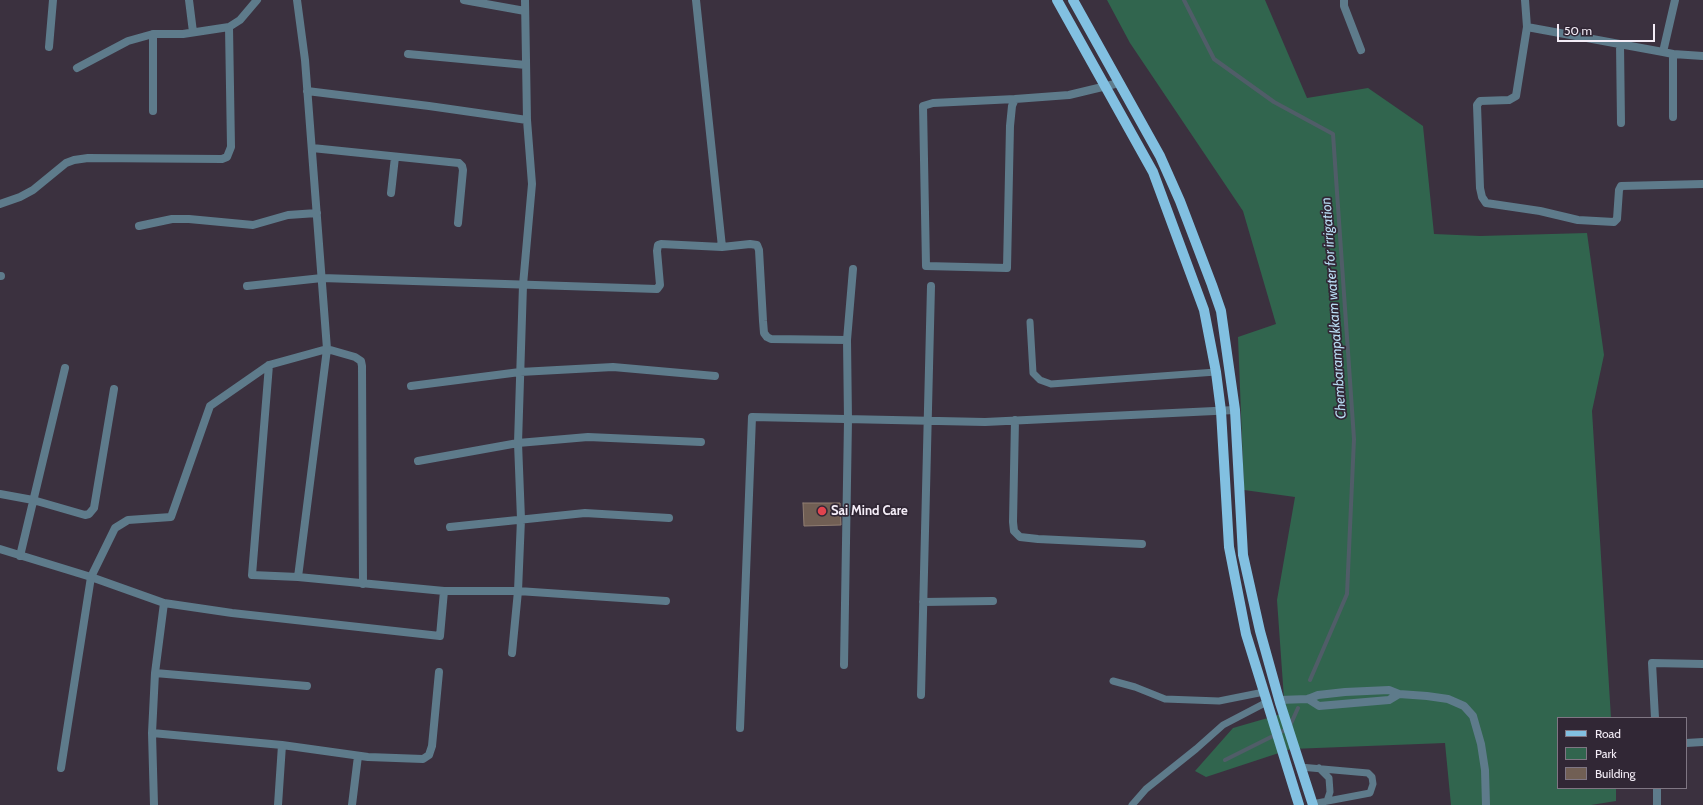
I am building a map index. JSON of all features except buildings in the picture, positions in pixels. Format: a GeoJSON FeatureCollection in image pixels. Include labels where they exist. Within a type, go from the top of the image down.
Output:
{"type":"FeatureCollection","features":[{"type":"Feature","properties":{"kind":"main road"},"geometry":{"type":"LineString","coordinates":[[1057,0],[1154,172],[1204,310],[1216,372],[1221,411],[1229,547],[1246,634],[1300,805]]}},
{"type":"Feature","properties":{"kind":"main road"},"geometry":{"type":"LineString","coordinates":[[1073,0],[1160,156],[1180,201],[1212,285],[1220,311],[1235,410],[1243,555],[1260,631],[1279,702],[1313,804]]}},
{"type":"Feature","properties":{"kind":"street"},"geometry":{"type":"LineString","coordinates":[[49,47],[53,0]]}},
{"type":"Feature","properties":{"kind":"street"},"geometry":{"type":"LineString","coordinates":[[188,0],[193,32]]}},
{"type":"Feature","properties":{"kind":"street"},"geometry":{"type":"LineString","coordinates":[[77,68],[128,41],[154,34],[193,32],[229,27],[240,20],[257,0]]}},
{"type":"Feature","properties":{"kind":"street"},"geometry":{"type":"LineString","coordinates":[[297,0],[312,148],[327,349],[298,577]]}},
{"type":"Feature","properties":{"kind":"street"},"geometry":{"type":"LineString","coordinates":[[464,0],[525,11]]}},
{"type":"Feature","properties":{"kind":"street"},"geometry":{"type":"LineString","coordinates":[[512,653],[518,591],[521,519],[518,443],[522,285],[532,184],[527,120],[525,0]]}},
{"type":"Feature","properties":{"kind":"street"},"geometry":{"type":"LineString","coordinates":[[696,0],[722,247]]}},
{"type":"Feature","properties":{"kind":"street"},"geometry":{"type":"LineString","coordinates":[[1344,0],[1344,6],[1361,50]]}},
{"type":"Feature","properties":{"kind":"street"},"geometry":{"type":"LineString","coordinates":[[1526,0],[1527,26],[1516,96],[1509,100],[1480,101],[1477,105],[1480,188],[1482,197],[1486,203],[1540,211],[1578,220],[1614,222],[1617,219],[1619,190],[1621,186],[1703,184]]}},
{"type":"Feature","properties":{"kind":"street"},"geometry":{"type":"LineString","coordinates":[[1663,52],[1675,0]]}},
{"type":"Feature","properties":{"kind":"street"},"geometry":{"type":"LineString","coordinates":[[1527,26],[1673,54],[1703,56]]}},
{"type":"Feature","properties":{"kind":"street"},"geometry":{"type":"LineString","coordinates":[[0,204],[33,190],[66,163],[74,160],[88,158],[222,159],[228,157],[231,147],[229,27]]}},
{"type":"Feature","properties":{"kind":"street"},"geometry":{"type":"LineString","coordinates":[[153,111],[154,34]]}},
{"type":"Feature","properties":{"kind":"street"},"geometry":{"type":"LineString","coordinates":[[1620,44],[1621,123]]}},
{"type":"Feature","properties":{"kind":"street"},"geometry":{"type":"LineString","coordinates":[[408,54],[526,65]]}},
{"type":"Feature","properties":{"kind":"street"},"geometry":{"type":"LineString","coordinates":[[1673,54],[1673,117]]}},
{"type":"Feature","properties":{"kind":"street"},"geometry":{"type":"LineString","coordinates":[[1015,99],[1012,106],[1010,126],[1007,268],[926,266],[923,106],[933,103],[1069,95],[1119,83]]}},
{"type":"Feature","properties":{"kind":"street"},"geometry":{"type":"LineString","coordinates":[[307,91],[527,120]]}},
{"type":"Feature","properties":{"kind":"street"},"geometry":{"type":"LineString","coordinates":[[312,148],[459,164],[462,166],[458,223]]}},
{"type":"Feature","properties":{"kind":"street"},"geometry":{"type":"LineString","coordinates":[[390,193],[395,157]]}},
{"type":"Feature","properties":{"kind":"street"},"geometry":{"type":"LineString","coordinates":[[139,226],[172,219],[189,219],[252,225],[288,216],[317,213]]}},
{"type":"Feature","properties":{"kind":"street"},"geometry":{"type":"LineString","coordinates":[[247,286],[322,278],[657,289],[660,286],[658,245],[669,243],[722,247],[750,244],[757,245],[759,250],[763,322],[766,337],[771,339],[847,340]]}},
{"type":"Feature","properties":{"kind":"street"},"geometry":{"type":"LineString","coordinates":[[844,665],[848,420],[847,340],[853,269]]}},
{"type":"Feature","properties":{"kind":"street"},"geometry":{"type":"LineString","coordinates":[[921,695],[931,286]]}},
{"type":"Feature","properties":{"kind":"street"},"geometry":{"type":"LineString","coordinates":[[61,768],[91,576],[116,528],[128,520],[171,517],[210,406],[269,365],[327,349],[355,357],[361,362],[363,584]]}},
{"type":"Feature","properties":{"kind":"street"},"geometry":{"type":"LineString","coordinates":[[269,365],[252,575],[298,577],[363,584],[444,590],[518,591],[666,601]]}},
{"type":"Feature","properties":{"kind":"street"},"geometry":{"type":"LineString","coordinates":[[411,386],[520,372],[613,366],[715,376]]}},
{"type":"Feature","properties":{"kind":"street"},"geometry":{"type":"LineString","coordinates":[[20,556],[65,368]]}},
{"type":"Feature","properties":{"kind":"street"},"geometry":{"type":"LineString","coordinates":[[0,494],[33,500],[85,516],[94,508],[114,389]]}},
{"type":"Feature","properties":{"kind":"street"},"geometry":{"type":"LineString","coordinates":[[740,728],[752,417],[985,422],[1235,410]]}},
{"type":"Feature","properties":{"kind":"street"},"geometry":{"type":"LineString","coordinates":[[1015,420],[1013,522],[1014,531],[1020,537],[1142,544]]}},
{"type":"Feature","properties":{"kind":"street"},"geometry":{"type":"LineString","coordinates":[[418,461],[518,443],[588,437],[702,442]]}},
{"type":"Feature","properties":{"kind":"street"},"geometry":{"type":"LineString","coordinates":[[450,527],[584,513],[669,518]]}},
{"type":"Feature","properties":{"kind":"street"},"geometry":{"type":"LineString","coordinates":[[0,549],[91,576],[164,603],[232,613],[440,636],[444,590]]}},
{"type":"Feature","properties":{"kind":"street"},"geometry":{"type":"LineString","coordinates":[[923,602],[993,602]]}},
{"type":"Feature","properties":{"kind":"street"},"geometry":{"type":"LineString","coordinates":[[154,805],[152,733],[155,673],[164,603]]}},
{"type":"Feature","properties":{"kind":"street"},"geometry":{"type":"LineString","coordinates":[[1655,717],[1652,663],[1703,664]]}},
{"type":"Feature","properties":{"kind":"street"},"geometry":{"type":"LineString","coordinates":[[152,733],[282,745],[358,756],[423,759],[429,755],[432,746],[439,672]]}},
{"type":"Feature","properties":{"kind":"street"},"geometry":{"type":"LineString","coordinates":[[155,673],[307,686]]}},
{"type":"Feature","properties":{"kind":"street"},"geometry":{"type":"LineString","coordinates":[[1279,702],[1308,700],[1318,695],[1345,692],[1389,690],[1398,694],[1448,699],[1464,706],[1473,716],[1481,744],[1485,770],[1486,805]]}},
{"type":"Feature","properties":{"kind":"street"},"geometry":{"type":"LineString","coordinates":[[1345,692],[1345,703]]}},
{"type":"Feature","properties":{"kind":"street"},"geometry":{"type":"LineString","coordinates":[[1308,700],[1319,706],[1390,700],[1398,694]]}},
{"type":"Feature","properties":{"kind":"street"},"geometry":{"type":"LineString","coordinates":[[1687,743],[1703,742]]}},
{"type":"Feature","properties":{"kind":"street"},"geometry":{"type":"LineString","coordinates":[[278,805],[282,745]]}},
{"type":"Feature","properties":{"kind":"street"},"geometry":{"type":"LineString","coordinates":[[352,805],[358,756]]}},
{"type":"Feature","properties":{"kind":"street"},"geometry":{"type":"LineString","coordinates":[[1657,789],[1657,805]]}},
{"type":"Feature","properties":{"kind":"lane"},"geometry":{"type":"LineString","coordinates":[[1030,322],[1033,373],[1040,380],[1051,384],[1216,372]]}},
{"type":"Feature","properties":{"kind":"lane"},"geometry":{"type":"LineString","coordinates":[[1113,681],[1135,687],[1166,699],[1266,701]]}},
{"type":"Feature","properties":{"kind":"lane"},"geometry":{"type":"LineString","coordinates":[[1132,805],[1146,789],[1223,725],[1266,701]]}},
{"type":"Feature","properties":{"kind":"lane"},"geometry":{"type":"LineString","coordinates":[[1299,763],[1318,768],[1368,773],[1372,777],[1373,784],[1370,793],[1313,804]]}},
{"type":"Feature","properties":{"kind":"lane"},"geometry":{"type":"LineString","coordinates":[[1318,768],[1329,778],[1330,792],[1327,801]]}},
{"type":"Feature","properties":{"kind":"green space"},"geometry":{"type":"Polygon","coordinates":[[[1107,0],[1265,0],[1307,98],[1368,88],[1423,126],[1434,234],[1480,236],[1587,233],[1604,355],[1592,411],[1611,717],[1557,717],[1557,789],[1616,789],[1616,801],[1591,805],[1451,805],[1445,743],[1291,749],[1206,777],[1195,771],[1233,728],[1285,713],[1277,600],[1295,497],[1244,490],[1238,337],[1276,324],[1243,211],[1130,43],[1107,0]]]}},
{"type":"Feature","properties":{"kind":"waterway","name":"Chembarampakkam water for irrigation"},"geometry":{"type":"LineString","coordinates":[[1184,0],[1214,59],[1274,102],[1333,134],[1354,439],[1347,594],[1310,680]]}},
{"type":"Feature","properties":{"kind":"waterway","name":"Chembarampakkam water for irrigation"},"geometry":{"type":"LineString","coordinates":[[1225,760],[1289,728],[1298,708]]}},
{"type":"Feature","properties":{"kind":"place","name":"Sai Mind Care"},"geometry":{"type":"Point","coordinates":[822,511]}}]}
